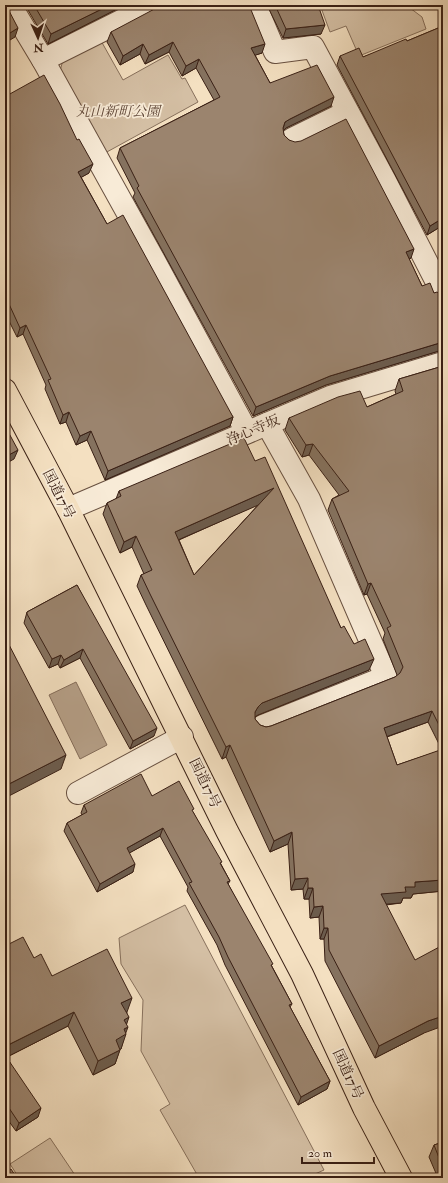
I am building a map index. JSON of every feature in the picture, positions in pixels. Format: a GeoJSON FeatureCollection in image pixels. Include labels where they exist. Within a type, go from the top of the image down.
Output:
{"type":"FeatureCollection","features":[{"type":"Feature","properties":{"kind":"highway","name":"国道17号"},"geometry":{"type":"LineString","coordinates":[[5,390],[68,510],[182,737],[227,831],[302,974],[364,1108],[401,1178]]}},
{"type":"Feature","properties":{"kind":"street"},"geometry":{"type":"LineString","coordinates":[[10,5],[43,60],[247,432]]}},
{"type":"Feature","properties":{"kind":"street"},"geometry":{"type":"LineString","coordinates":[[43,60],[153,5]]}},
{"type":"Feature","properties":{"kind":"street"},"geometry":{"type":"LineString","coordinates":[[255,5],[275,52],[313,47],[443,294]]}},
{"type":"Feature","properties":{"kind":"street"},"geometry":{"type":"LineString","coordinates":[[292,138],[347,112]]}},
{"type":"Feature","properties":{"kind":"street","name":"浄心寺坂"},"geometry":{"type":"LineString","coordinates":[[68,510],[330,397],[443,363]]}},
{"type":"Feature","properties":{"kind":"street"},"geometry":{"type":"LineString","coordinates":[[263,726],[386,677],[310,499],[267,424]]}},
{"type":"Feature","properties":{"kind":"street"},"geometry":{"type":"LineString","coordinates":[[78,793],[182,737]]}},
{"type":"Feature","properties":{"kind":"green space"},"geometry":{"type":"Polygon","coordinates":[[[320,5],[406,5],[422,17],[426,29],[359,56],[346,26],[330,32],[320,5]]]}},
{"type":"Feature","properties":{"kind":"green space","name":"丸山新町公園"},"geometry":{"type":"Polygon","coordinates":[[[100,39],[123,80],[168,55],[182,79],[185,78],[198,102],[105,153],[60,71],[63,60],[100,39]]]}},
{"type":"Feature","properties":{"kind":"green space"},"geometry":{"type":"Polygon","coordinates":[[[185,905],[324,1170],[306,1178],[199,1178],[160,1110],[170,1104],[141,1051],[143,1000],[121,964],[119,938],[185,905]]]}},
{"type":"Feature","properties":{"kind":"green space"},"geometry":{"type":"Polygon","coordinates":[[[50,1138],[77,1178],[19,1178],[10,1164],[50,1138]]]}},
{"type":"Feature","properties":{"kind":"shaded area"},"geometry":{"type":"Polygon","coordinates":[[[76,682],[107,745],[80,759],[49,695],[76,682]]]}},
{"type":"Feature","properties":{"kind":"building"},"geometry":{"type":"Polygon","coordinates":[[[5,5],[18,28],[5,36],[5,5]]]}},
{"type":"Feature","properties":{"kind":"building"},"geometry":{"type":"Polygon","coordinates":[[[34,5],[110,5],[51,34],[34,5]]]}},
{"type":"Feature","properties":{"kind":"building"},"geometry":{"type":"Polygon","coordinates":[[[162,5],[249,5],[265,44],[251,48],[270,83],[317,65],[334,97],[285,122],[283,128],[284,135],[289,140],[295,142],[301,141],[346,119],[414,249],[406,252],[422,286],[430,283],[434,293],[437,292],[443,296],[443,342],[330,376],[256,407],[137,188],[139,186],[120,148],[220,97],[199,59],[186,66],[173,42],[149,55],[143,44],[123,56],[111,32],[162,5]]]}},
{"type":"Feature","properties":{"kind":"building"},"geometry":{"type":"Polygon","coordinates":[[[275,5],[318,5],[325,25],[286,29],[275,5]]]}},
{"type":"Feature","properties":{"kind":"building"},"geometry":{"type":"Polygon","coordinates":[[[443,26],[443,218],[430,226],[340,56],[359,48],[363,57],[406,39],[407,41],[443,26]]]}},
{"type":"Feature","properties":{"kind":"building"},"geometry":{"type":"Polygon","coordinates":[[[44,75],[77,140],[79,139],[93,164],[78,172],[107,224],[123,215],[233,417],[108,471],[91,431],[80,436],[69,412],[63,415],[48,380],[51,379],[26,325],[20,328],[9,304],[5,306],[5,90],[8,95],[44,75]]]}},
{"type":"Feature","properties":{"kind":"building"},"geometry":{"type":"Polygon","coordinates":[[[443,366],[443,733],[432,711],[384,728],[397,765],[443,749],[443,880],[415,882],[415,887],[405,887],[406,892],[381,894],[415,960],[443,945],[443,1016],[428,1021],[379,1046],[329,950],[328,928],[324,928],[323,906],[314,907],[313,888],[308,888],[308,878],[295,879],[292,832],[274,841],[230,745],[226,747],[141,575],[152,570],[136,536],[124,542],[107,503],[121,496],[119,491],[244,438],[255,461],[265,457],[341,628],[344,626],[354,644],[365,639],[374,659],[262,703],[255,712],[255,719],[260,725],[266,727],[271,726],[395,677],[400,673],[403,667],[387,628],[391,626],[371,583],[368,584],[332,499],[349,491],[313,444],[306,445],[289,418],[338,397],[360,391],[367,407],[403,391],[399,379],[443,366]],[[274,488],[175,532],[194,575],[274,488]]]}},
{"type":"Feature","properties":{"kind":"building"},"geometry":{"type":"Polygon","coordinates":[[[5,426],[18,450],[5,457],[5,426]]]}},
{"type":"Feature","properties":{"kind":"building"},"geometry":{"type":"Polygon","coordinates":[[[77,585],[157,728],[133,741],[83,649],[64,660],[61,655],[52,659],[27,614],[27,612],[77,585]]]}},
{"type":"Feature","properties":{"kind":"building"},"geometry":{"type":"Polygon","coordinates":[[[5,637],[66,755],[5,786],[5,637]]]}},
{"type":"Feature","properties":{"kind":"building"},"geometry":{"type":"Polygon","coordinates":[[[141,774],[152,796],[179,781],[194,809],[192,810],[222,862],[220,863],[230,881],[227,882],[273,964],[271,965],[292,1004],[289,1005],[330,1081],[301,1097],[219,937],[189,883],[192,882],[163,828],[127,848],[135,864],[100,884],[67,823],[87,812],[84,805],[141,774]]]}},
{"type":"Feature","properties":{"kind":"building"},"geometry":{"type":"Polygon","coordinates":[[[23,937],[34,958],[41,954],[52,976],[107,949],[132,998],[121,1003],[129,1017],[124,1020],[128,1027],[124,1029],[126,1034],[116,1040],[120,1050],[98,1061],[74,1012],[10,1044],[5,1034],[5,946],[23,937]]]}},
{"type":"Feature","properties":{"kind":"building"},"geometry":{"type":"Polygon","coordinates":[[[5,1055],[41,1108],[19,1123],[5,1102],[5,1055]]]}},
{"type":"Feature","properties":{"kind":"building"},"geometry":{"type":"Polygon","coordinates":[[[443,1142],[443,1168],[434,1145],[443,1142]]]}},
{"type":"Feature","properties":{"kind":"building"},"geometry":{"type":"Polygon","coordinates":[[[11,1169],[17,1178],[5,1178],[5,1173],[11,1169]]]}}]}
